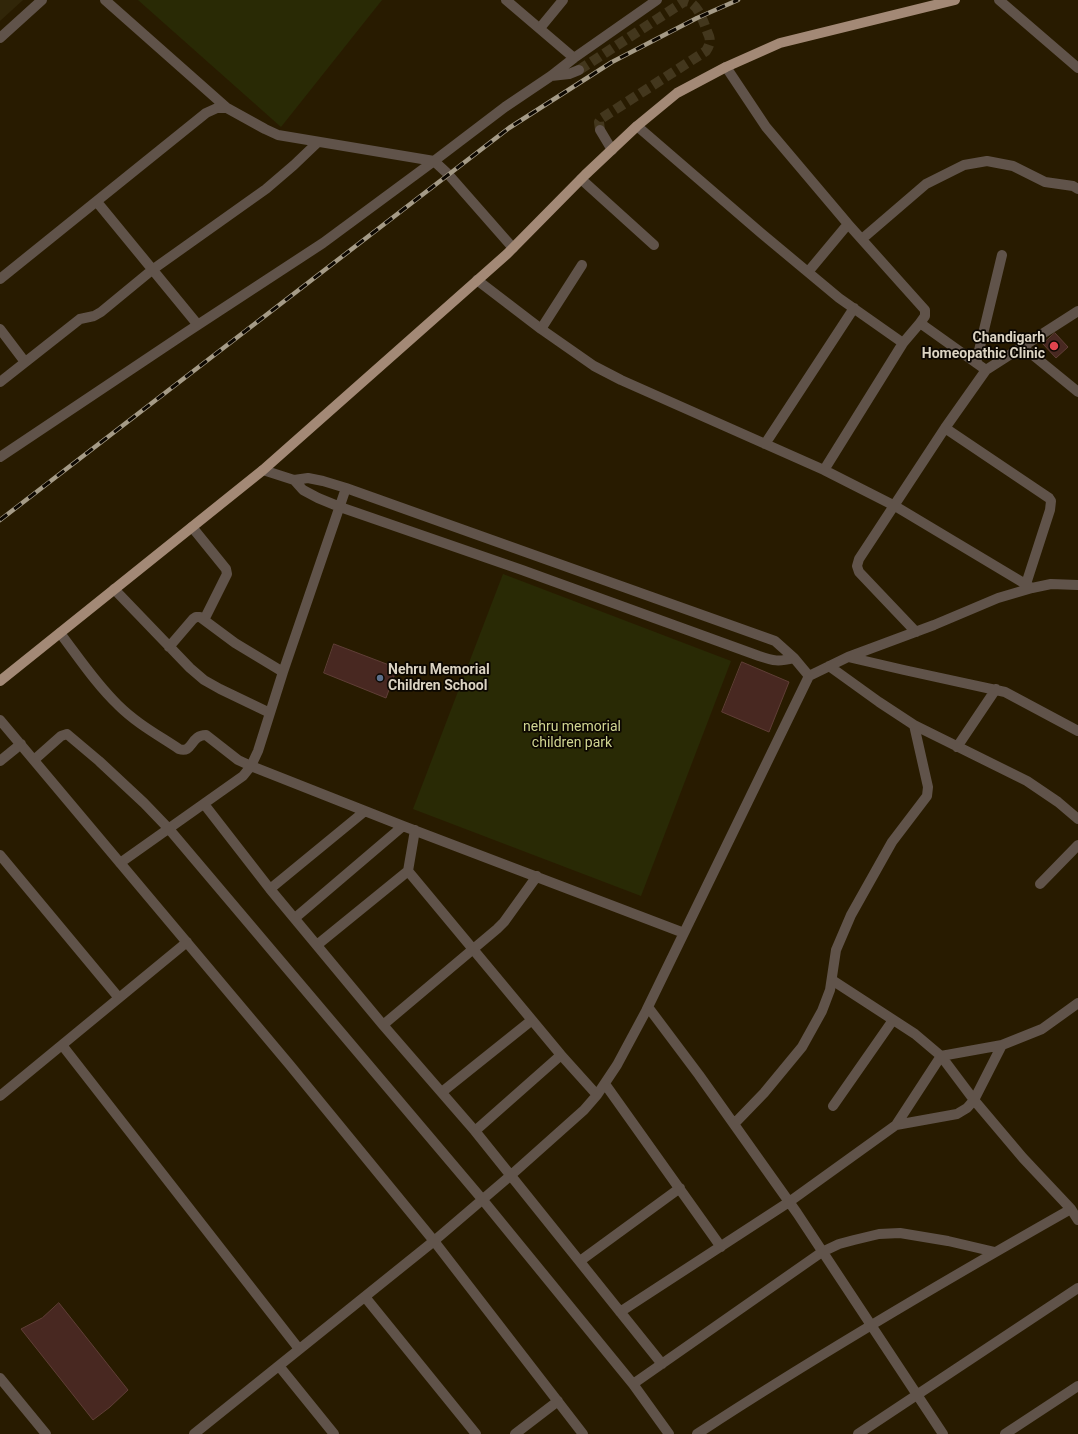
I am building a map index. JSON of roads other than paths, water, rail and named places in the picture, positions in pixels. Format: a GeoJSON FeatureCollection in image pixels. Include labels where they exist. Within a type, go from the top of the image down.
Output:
{"type":"FeatureCollection","features":[{"type":"Feature","properties":{"kind":"main road"},"geometry":{"type":"LineString","coordinates":[[0,681],[263,470],[478,280],[513,248],[581,179],[637,126],[677,93],[726,67],[780,43],[955,0]]}},
{"type":"Feature","properties":{"kind":"street"},"geometry":{"type":"LineString","coordinates":[[0,38],[42,0]]}},
{"type":"Feature","properties":{"kind":"street"},"geometry":{"type":"LineString","coordinates":[[105,0],[228,108],[265,130],[278,135],[317,143],[434,161],[448,174],[513,248]]}},
{"type":"Feature","properties":{"kind":"street"},"geometry":{"type":"LineString","coordinates":[[506,0],[574,58]]}},
{"type":"Feature","properties":{"kind":"street"},"geometry":{"type":"LineString","coordinates":[[540,28],[563,0]]}},
{"type":"Feature","properties":{"kind":"street"},"geometry":{"type":"LineString","coordinates":[[0,457],[323,243],[504,107],[551,76],[656,0]]}},
{"type":"Feature","properties":{"kind":"street"},"geometry":{"type":"LineString","coordinates":[[999,0],[1078,68]]}},
{"type":"Feature","properties":{"kind":"street"},"geometry":{"type":"LineString","coordinates":[[726,67],[766,127],[848,224],[925,310],[925,316],[903,343],[824,470]]}},
{"type":"Feature","properties":{"kind":"street"},"geometry":{"type":"LineString","coordinates":[[551,76],[570,74],[579,70]]}},
{"type":"Feature","properties":{"kind":"street"},"geometry":{"type":"LineString","coordinates":[[0,279],[206,113],[217,108],[228,108]]}},
{"type":"Feature","properties":{"kind":"street"},"geometry":{"type":"LineString","coordinates":[[637,126],[808,272],[854,308],[903,343]]}},
{"type":"Feature","properties":{"kind":"street"},"geometry":{"type":"LineString","coordinates":[[600,130],[612,150]]}},
{"type":"Feature","properties":{"kind":"street"},"geometry":{"type":"LineString","coordinates":[[0,382],[80,319],[94,316],[101,312],[152,270],[266,189],[317,143]]}},
{"type":"Feature","properties":{"kind":"street"},"geometry":{"type":"LineString","coordinates":[[862,239],[926,184],[964,165],[987,161],[1013,166],[1045,182],[1073,186],[1078,189]]}},
{"type":"Feature","properties":{"kind":"street"},"geometry":{"type":"LineString","coordinates":[[581,179],[654,245]]}},
{"type":"Feature","properties":{"kind":"street"},"geometry":{"type":"LineString","coordinates":[[97,202],[198,325]]}},
{"type":"Feature","properties":{"kind":"street"},"geometry":{"type":"LineString","coordinates":[[808,272],[848,224]]}},
{"type":"Feature","properties":{"kind":"street"},"geometry":{"type":"LineString","coordinates":[[976,363],[1002,255]]}},
{"type":"Feature","properties":{"kind":"street"},"geometry":{"type":"LineString","coordinates":[[541,329],[582,265]]}},
{"type":"Feature","properties":{"kind":"street"},"geometry":{"type":"LineString","coordinates":[[478,280],[541,329],[594,366],[621,380],[824,470],[894,506],[1029,586]]}},
{"type":"Feature","properties":{"kind":"street"},"geometry":{"type":"LineString","coordinates":[[765,444],[854,308]]}},
{"type":"Feature","properties":{"kind":"street"},"geometry":{"type":"LineString","coordinates":[[916,632],[859,572],[857,566],[859,559],[945,428],[986,370],[1078,311]]}},
{"type":"Feature","properties":{"kind":"street"},"geometry":{"type":"LineString","coordinates":[[920,323],[986,370]]}},
{"type":"Feature","properties":{"kind":"street"},"geometry":{"type":"LineString","coordinates":[[0,330],[26,362]]}},
{"type":"Feature","properties":{"kind":"street"},"geometry":{"type":"LineString","coordinates":[[1023,347],[1078,392]]}},
{"type":"Feature","properties":{"kind":"street"},"geometry":{"type":"LineString","coordinates":[[945,428],[1049,498],[1051,501],[1050,510],[1029,586]]}},
{"type":"Feature","properties":{"kind":"street"},"geometry":{"type":"LineString","coordinates":[[263,470],[294,480],[308,478],[346,488],[775,641],[794,658],[809,676]]}},
{"type":"Feature","properties":{"kind":"street"},"geometry":{"type":"LineString","coordinates":[[294,480],[303,490],[340,507],[522,570],[772,660],[781,662],[794,658]]}},
{"type":"Feature","properties":{"kind":"street"},"geometry":{"type":"LineString","coordinates":[[120,863],[243,776],[251,766],[258,751],[346,488]]}},
{"type":"Feature","properties":{"kind":"street"},"geometry":{"type":"LineString","coordinates":[[192,526],[226,569],[227,574],[204,620]]}},
{"type":"Feature","properties":{"kind":"street"},"geometry":{"type":"LineString","coordinates":[[522,570],[528,553]]}},
{"type":"Feature","properties":{"kind":"street"},"geometry":{"type":"LineString","coordinates":[[194,1434],[434,1241],[584,1110],[597,1095],[617,1065],[648,1007],[809,676],[848,657],[916,632],[1029,586],[1051,584],[1078,585]]}},
{"type":"Feature","properties":{"kind":"street"},"geometry":{"type":"LineString","coordinates":[[114,589],[169,647],[204,680],[270,713]]}},
{"type":"Feature","properties":{"kind":"street"},"geometry":{"type":"LineString","coordinates":[[169,647],[196,617],[204,620],[235,643],[284,672]]}},
{"type":"Feature","properties":{"kind":"street"},"geometry":{"type":"LineString","coordinates":[[60,633],[95,681],[119,706],[141,724],[179,749],[184,751],[188,749],[194,739],[200,735],[206,735],[238,760],[251,766],[403,826],[684,933]]}},
{"type":"Feature","properties":{"kind":"street"},"geometry":{"type":"LineString","coordinates":[[848,657],[996,689],[1076,727]]}},
{"type":"Feature","properties":{"kind":"street"},"geometry":{"type":"LineString","coordinates":[[829,666],[914,725],[1027,781],[1058,802],[1078,819]]}},
{"type":"Feature","properties":{"kind":"street"},"geometry":{"type":"LineString","coordinates":[[957,747],[996,689]]}},
{"type":"Feature","properties":{"kind":"street"},"geometry":{"type":"LineString","coordinates":[[0,720],[289,1064],[434,1241],[583,1434]]}},
{"type":"Feature","properties":{"kind":"street"},"geometry":{"type":"LineString","coordinates":[[734,1124],[742,1118],[802,1047],[822,1011],[832,980],[836,950],[851,915],[892,842],[927,796],[928,787],[914,725]]}},
{"type":"Feature","properties":{"kind":"street"},"geometry":{"type":"LineString","coordinates":[[34,760],[61,736],[67,734],[99,761],[144,803],[169,829],[482,1199],[633,1384],[669,1434]]}},
{"type":"Feature","properties":{"kind":"street"},"geometry":{"type":"LineString","coordinates":[[0,761],[20,744]]}},
{"type":"Feature","properties":{"kind":"street"},"geometry":{"type":"LineString","coordinates":[[204,804],[270,889],[383,1025],[475,1131],[662,1364]]}},
{"type":"Feature","properties":{"kind":"street"},"geometry":{"type":"LineString","coordinates":[[270,889],[365,811]]}},
{"type":"Feature","properties":{"kind":"street"},"geometry":{"type":"LineString","coordinates":[[295,918],[403,826]]}},
{"type":"Feature","properties":{"kind":"street"},"geometry":{"type":"LineString","coordinates":[[317,945],[408,870],[415,830]]}},
{"type":"Feature","properties":{"kind":"street"},"geometry":{"type":"LineString","coordinates":[[1040,884],[1078,845]]}},
{"type":"Feature","properties":{"kind":"street"},"geometry":{"type":"LineString","coordinates":[[0,855],[119,998]]}},
{"type":"Feature","properties":{"kind":"street"},"geometry":{"type":"LineString","coordinates":[[408,870],[561,1055],[597,1095]]}},
{"type":"Feature","properties":{"kind":"street"},"geometry":{"type":"LineString","coordinates":[[383,1025],[473,950],[504,922],[537,876]]}},
{"type":"Feature","properties":{"kind":"street"},"geometry":{"type":"LineString","coordinates":[[0,1096],[187,942]]}},
{"type":"Feature","properties":{"kind":"street"},"geometry":{"type":"LineString","coordinates":[[832,980],[915,1034],[941,1056],[974,1100],[1023,1158],[1071,1209],[1078,1220]]}},
{"type":"Feature","properties":{"kind":"street"},"geometry":{"type":"LineString","coordinates":[[620,1312],[789,1202],[896,1125],[941,1056],[1002,1045],[1042,1029],[1078,1003]]}},
{"type":"Feature","properties":{"kind":"street"},"geometry":{"type":"LineString","coordinates":[[648,1007],[699,1075],[789,1202],[942,1434]]}},
{"type":"Feature","properties":{"kind":"street"},"geometry":{"type":"LineString","coordinates":[[442,1092],[532,1020]]}},
{"type":"Feature","properties":{"kind":"street"},"geometry":{"type":"LineString","coordinates":[[833,1106],[893,1020]]}},
{"type":"Feature","properties":{"kind":"street"},"geometry":{"type":"LineString","coordinates":[[62,1045],[299,1349]]}},
{"type":"Feature","properties":{"kind":"street"},"geometry":{"type":"LineString","coordinates":[[896,1125],[957,1114],[967,1108],[974,1100],[1002,1045]]}},
{"type":"Feature","properties":{"kind":"street"},"geometry":{"type":"LineString","coordinates":[[475,1131],[561,1055]]}},
{"type":"Feature","properties":{"kind":"street"},"geometry":{"type":"LineString","coordinates":[[605,1084],[721,1247]]}},
{"type":"Feature","properties":{"kind":"street"},"geometry":{"type":"LineString","coordinates":[[580,1261],[680,1188]]}},
{"type":"Feature","properties":{"kind":"street"},"geometry":{"type":"LineString","coordinates":[[697,1434],[870,1325],[1071,1209]]}},
{"type":"Feature","properties":{"kind":"street"},"geometry":{"type":"LineString","coordinates":[[633,1384],[822,1252],[839,1244],[879,1234],[900,1233],[948,1241],[995,1252]]}},
{"type":"Feature","properties":{"kind":"street"},"geometry":{"type":"LineString","coordinates":[[858,1434],[1078,1288]]}},
{"type":"Feature","properties":{"kind":"street"},"geometry":{"type":"LineString","coordinates":[[365,1297],[476,1434]]}},
{"type":"Feature","properties":{"kind":"street"},"geometry":{"type":"LineString","coordinates":[[279,1366],[334,1434]]}},
{"type":"Feature","properties":{"kind":"street"},"geometry":{"type":"LineString","coordinates":[[0,1378],[46,1434]]}},
{"type":"Feature","properties":{"kind":"street"},"geometry":{"type":"LineString","coordinates":[[1006,1434],[1078,1386]]}},
{"type":"Feature","properties":{"kind":"street"},"geometry":{"type":"LineString","coordinates":[[515,1434],[558,1401]]}},
{"type":"Feature","properties":{"kind":"tunnel"},"geometry":{"type":"LineString","coordinates":[[579,70],[685,1],[694,5],[703,20],[709,36],[710,40],[706,51],[602,118],[599,122],[600,130]]}},
{"type":"Feature","properties":{"kind":"railway"},"geometry":{"type":"LineString","coordinates":[[0,520],[509,128],[612,62],[697,18],[738,0]]}},
{"type":"Feature","properties":{"kind":"place","name":"Chandigarh Homeopathic Clinic"},"geometry":{"type":"Point","coordinates":[1054,346]}},
{"type":"Feature","properties":{"kind":"place","name":"Nehru Memorial Children School"},"geometry":{"type":"Point","coordinates":[380,678]}},
{"type":"Feature","properties":{"kind":"park label","name":"nehru memorial children park"},"geometry":{"type":"Point","coordinates":[572,736]}}]}
